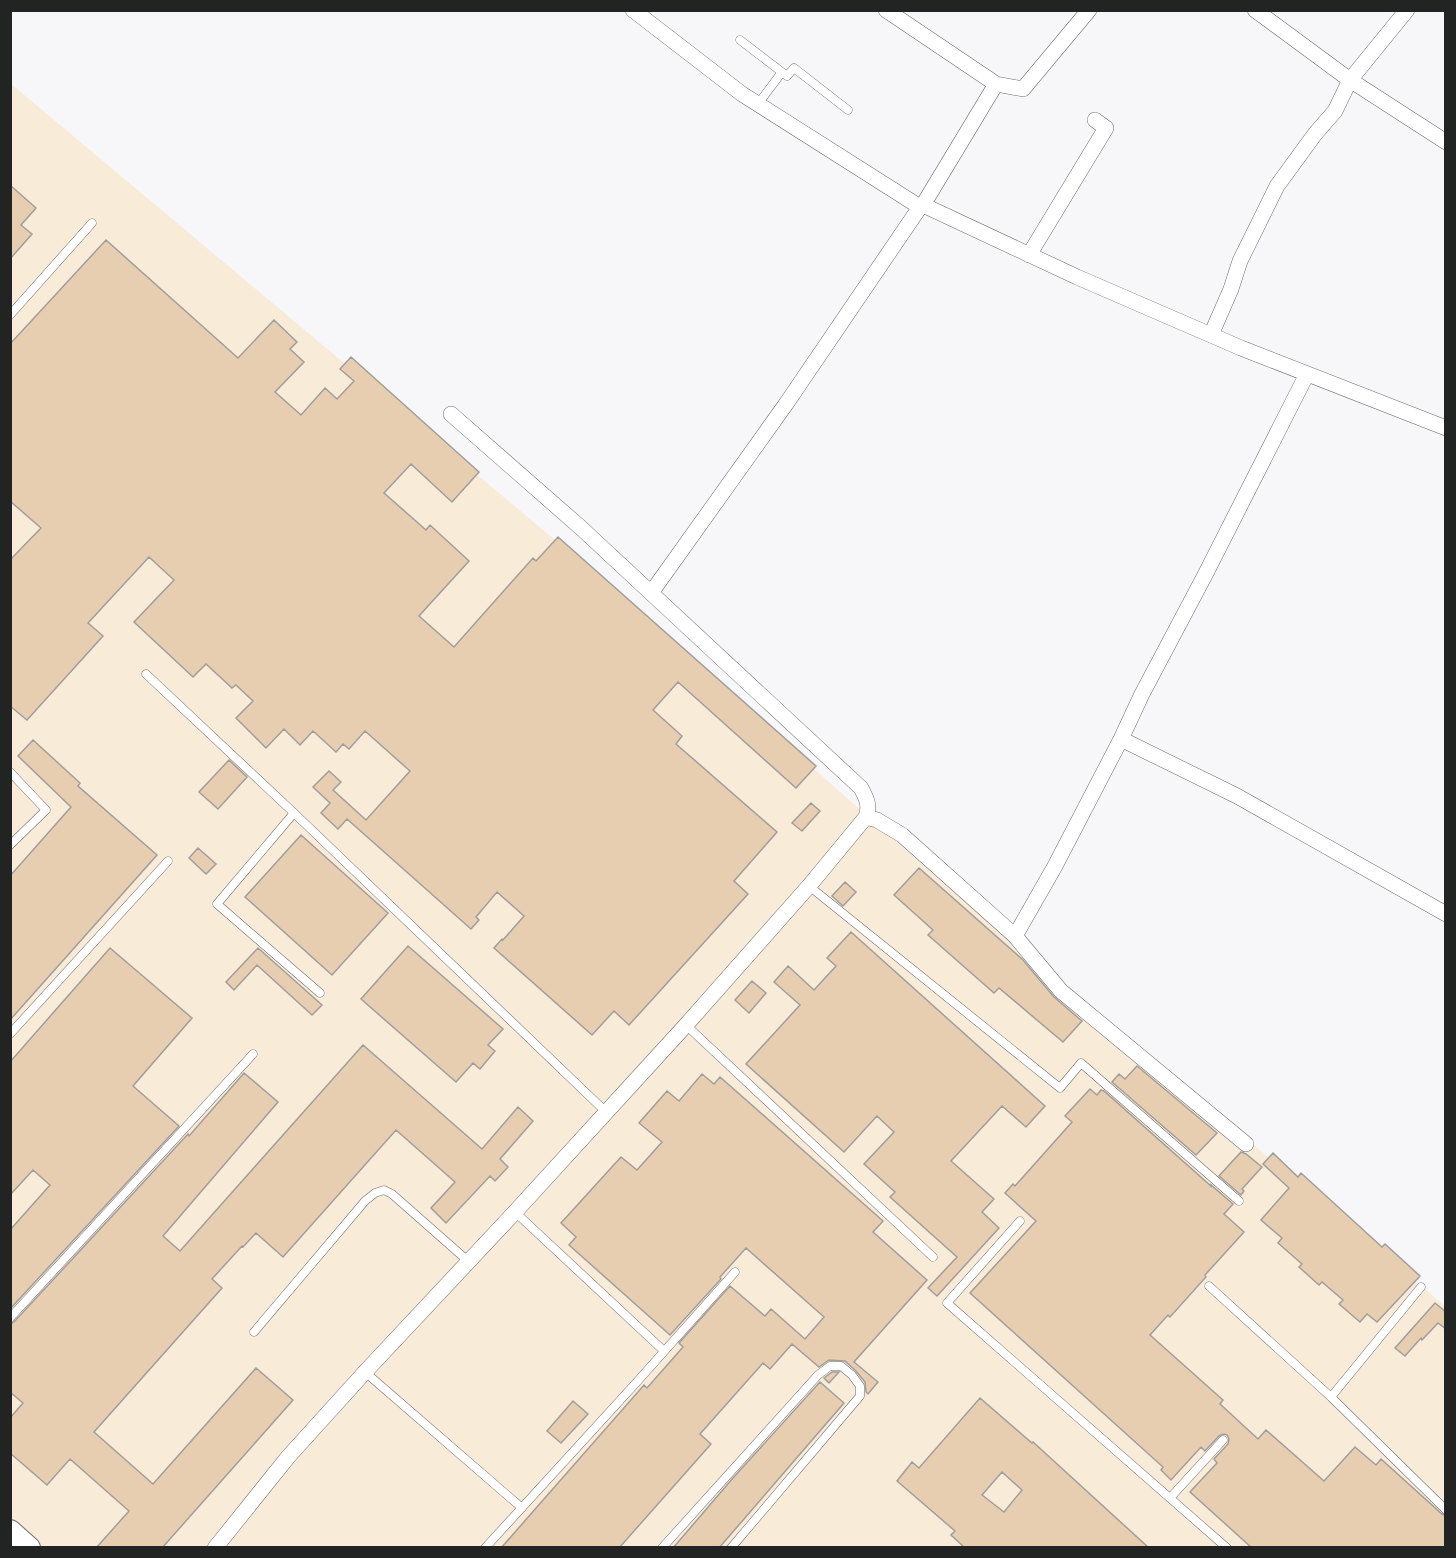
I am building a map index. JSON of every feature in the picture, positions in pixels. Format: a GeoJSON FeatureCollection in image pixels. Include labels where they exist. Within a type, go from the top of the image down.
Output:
{"type":"FeatureCollection","features":[{"type":"Feature","properties":{"kind":"street"},"geometry":{"type":"LineString","coordinates":[[633,10],[742,94],[921,206],[1211,335],[1446,428]]}},
{"type":"Feature","properties":{"kind":"street"},"geometry":{"type":"LineString","coordinates":[[886,10],[996,84],[1023,89],[1089,10]]}},
{"type":"Feature","properties":{"kind":"street"},"geometry":{"type":"LineString","coordinates":[[1255,10],[1350,80],[1446,142]]}},
{"type":"Feature","properties":{"kind":"street"},"geometry":{"type":"LineString","coordinates":[[1211,335],[1232,289],[1240,261],[1277,186],[1335,111],[1350,80],[1407,10]]}},
{"type":"Feature","properties":{"kind":"street"},"geometry":{"type":"LineString","coordinates":[[651,593],[786,404],[921,206],[996,84]]}},
{"type":"Feature","properties":{"kind":"street"},"geometry":{"type":"LineString","coordinates":[[1029,255],[1106,128],[1095,120]]}},
{"type":"Feature","properties":{"kind":"street"},"geometry":{"type":"LineString","coordinates":[[1015,936],[1055,866],[1121,739],[1307,374]]}},
{"type":"Feature","properties":{"kind":"street"},"geometry":{"type":"LineString","coordinates":[[215,1548],[288,1457],[686,1025],[809,886],[866,817],[869,809],[861,788],[571,519],[451,414]]}},
{"type":"Feature","properties":{"kind":"street"},"geometry":{"type":"LineString","coordinates":[[1121,739],[1237,796],[1446,914]]}},
{"type":"Feature","properties":{"kind":"street"},"geometry":{"type":"LineString","coordinates":[[866,817],[877,820],[902,835],[1015,936],[1061,991],[1246,1144]]}},
{"type":"Feature","properties":{"kind":"street"},"geometry":{"type":"LineString","coordinates":[[10,1531],[29,1548]]}},
{"type":"Feature","properties":{"kind":"lane"},"geometry":{"type":"LineString","coordinates":[[740,40],[787,76],[794,68],[848,110]]}},
{"type":"Feature","properties":{"kind":"lane"},"geometry":{"type":"LineString","coordinates":[[758,104],[782,72]]}},
{"type":"Feature","properties":{"kind":"lane"},"geometry":{"type":"LineString","coordinates":[[10,315],[92,223]]}},
{"type":"Feature","properties":{"kind":"lane"},"geometry":{"type":"LineString","coordinates":[[146,674],[606,1112]]}},
{"type":"Feature","properties":{"kind":"lane"},"geometry":{"type":"LineString","coordinates":[[10,772],[46,810],[10,846]]}},
{"type":"Feature","properties":{"kind":"lane"},"geometry":{"type":"LineString","coordinates":[[294,813],[217,904],[320,993]]}},
{"type":"Feature","properties":{"kind":"lane"},"geometry":{"type":"LineString","coordinates":[[10,1034],[168,861]]}},
{"type":"Feature","properties":{"kind":"lane"},"geometry":{"type":"LineString","coordinates":[[809,886],[1059,1088],[1082,1063],[1239,1201]]}},
{"type":"Feature","properties":{"kind":"lane"},"geometry":{"type":"LineString","coordinates":[[686,1025],[933,1257]]}},
{"type":"Feature","properties":{"kind":"lane"},"geometry":{"type":"LineString","coordinates":[[10,1318],[252,1054]]}},
{"type":"Feature","properties":{"kind":"lane"},"geometry":{"type":"LineString","coordinates":[[254,1332],[365,1201],[375,1193],[384,1190],[392,1194],[468,1261]]}},
{"type":"Feature","properties":{"kind":"lane"},"geometry":{"type":"LineString","coordinates":[[515,1212],[664,1352]]}},
{"type":"Feature","properties":{"kind":"lane"},"geometry":{"type":"LineString","coordinates":[[1020,1221],[947,1303],[1227,1548]]}},
{"type":"Feature","properties":{"kind":"lane"},"geometry":{"type":"LineString","coordinates":[[485,1548],[735,1272]]}},
{"type":"Feature","properties":{"kind":"lane"},"geometry":{"type":"LineString","coordinates":[[1209,1286],[1331,1396],[1446,1510]]}},
{"type":"Feature","properties":{"kind":"lane"},"geometry":{"type":"LineString","coordinates":[[1331,1396],[1421,1287]]}},
{"type":"Feature","properties":{"kind":"lane"},"geometry":{"type":"LineString","coordinates":[[662,1548],[818,1375],[830,1366],[841,1366],[860,1386],[860,1396],[731,1548]]}},
{"type":"Feature","properties":{"kind":"lane"},"geometry":{"type":"LineString","coordinates":[[365,1372],[522,1508]]}},
{"type":"Feature","properties":{"kind":"lane"},"geometry":{"type":"LineString","coordinates":[[1170,1498],[1223,1440]]}},
{"type":"Feature","properties":{"kind":"shaded area"},"geometry":{"type":"Polygon","coordinates":[[[10,83],[555,540],[950,889],[1445,1306],[1445,1547],[11,1547],[10,83]]]}},
{"type":"Feature","properties":{"kind":"building"},"geometry":{"type":"Polygon","coordinates":[[[10,185],[36,208],[21,225],[32,234],[10,259],[10,185]]]}},
{"type":"Feature","properties":{"kind":"building"},"geometry":{"type":"Polygon","coordinates":[[[106,240],[238,358],[274,320],[297,342],[290,349],[304,362],[275,392],[301,415],[325,388],[337,399],[354,381],[340,369],[351,357],[479,472],[452,502],[411,464],[384,493],[426,530],[430,525],[469,561],[419,616],[454,647],[533,558],[536,561],[558,537],[816,766],[796,788],[678,682],[653,710],[682,736],[676,744],[777,832],[734,881],[748,894],[629,1025],[614,1011],[592,1035],[494,948],[524,916],[497,892],[476,917],[479,920],[471,929],[347,819],[338,829],[321,813],[330,803],[313,787],[329,771],[341,782],[333,790],[366,820],[410,771],[365,731],[349,749],[343,744],[336,752],[313,731],[300,745],[284,729],[266,748],[236,718],[253,701],[236,685],[232,688],[206,664],[193,677],[134,622],[174,580],[149,557],[88,623],[103,636],[27,720],[10,706],[10,560],[41,528],[10,501],[10,344],[106,240]]]}},
{"type":"Feature","properties":{"kind":"building"},"geometry":{"type":"Polygon","coordinates":[[[33,740],[80,783],[78,786],[157,855],[10,1020],[10,876],[71,807],[18,756],[33,740]]]}},
{"type":"Feature","properties":{"kind":"building"},"geometry":{"type":"Polygon","coordinates":[[[229,760],[247,777],[218,809],[199,792],[229,760]]]}},
{"type":"Feature","properties":{"kind":"building"},"geometry":{"type":"Polygon","coordinates":[[[811,803],[820,811],[802,831],[792,823],[811,803]]]}},
{"type":"Feature","properties":{"kind":"building"},"geometry":{"type":"Polygon","coordinates":[[[301,835],[388,913],[332,975],[245,897],[301,835]]]}},
{"type":"Feature","properties":{"kind":"building"},"geometry":{"type":"Polygon","coordinates":[[[198,848],[216,864],[206,874],[189,858],[198,848]]]}},
{"type":"Feature","properties":{"kind":"building"},"geometry":{"type":"Polygon","coordinates":[[[919,868],[1023,960],[1054,997],[1082,1021],[1063,1042],[999,988],[994,993],[928,935],[933,930],[894,895],[919,868]]]}},
{"type":"Feature","properties":{"kind":"building"},"geometry":{"type":"Polygon","coordinates":[[[845,882],[856,892],[843,906],[832,896],[845,882]]]}},
{"type":"Feature","properties":{"kind":"building"},"geometry":{"type":"Polygon","coordinates":[[[851,932],[1045,1106],[1026,1127],[1002,1106],[951,1161],[994,1199],[982,1212],[999,1228],[937,1296],[928,1288],[957,1257],[890,1197],[895,1192],[864,1164],[894,1132],[877,1116],[844,1152],[746,1064],[800,1005],[774,982],[788,966],[814,990],[836,966],[827,958],[851,932]]]}},
{"type":"Feature","properties":{"kind":"building"},"geometry":{"type":"Polygon","coordinates":[[[408,946],[503,1029],[488,1045],[495,1051],[480,1069],[473,1063],[456,1082],[361,999],[408,946]]]}},
{"type":"Feature","properties":{"kind":"building"},"geometry":{"type":"Polygon","coordinates":[[[110,948],[192,1018],[133,1086],[179,1126],[10,1309],[10,1230],[50,1185],[33,1170],[10,1195],[10,1062],[110,948]]]}},
{"type":"Feature","properties":{"kind":"building"},"geometry":{"type":"Polygon","coordinates":[[[258,948],[322,1005],[312,1015],[257,965],[234,990],[226,982],[258,948]]]}},
{"type":"Feature","properties":{"kind":"building"},"geometry":{"type":"Polygon","coordinates":[[[752,981],[766,993],[749,1013],[735,1000],[752,981]]]}},
{"type":"Feature","properties":{"kind":"building"},"geometry":{"type":"Polygon","coordinates":[[[363,1045],[482,1149],[518,1107],[533,1121],[500,1159],[508,1167],[495,1181],[490,1176],[446,1223],[431,1208],[455,1182],[396,1130],[283,1257],[256,1233],[242,1246],[212,1279],[222,1288],[94,1432],[153,1484],[256,1368],[293,1400],[162,1548],[96,1548],[129,1511],[70,1459],[47,1485],[10,1453],[10,1418],[23,1403],[10,1392],[10,1324],[188,1134],[189,1136],[244,1073],[278,1102],[163,1236],[180,1251],[363,1045]]]}},
{"type":"Feature","properties":{"kind":"building"},"geometry":{"type":"Polygon","coordinates":[[[1137,1066],[1217,1133],[1196,1155],[1112,1082],[1119,1074],[1125,1079],[1137,1066]]]}},
{"type":"Feature","properties":{"kind":"building"},"geometry":{"type":"Polygon","coordinates":[[[702,1074],[714,1084],[720,1077],[883,1221],[873,1232],[927,1280],[854,1362],[878,1382],[868,1394],[865,1382],[845,1361],[829,1360],[819,1367],[792,1344],[770,1369],[763,1363],[700,1434],[711,1444],[619,1548],[501,1548],[644,1385],[647,1388],[683,1347],[679,1343],[730,1286],[765,1316],[771,1309],[805,1339],[824,1317],[746,1248],[670,1335],[569,1245],[576,1237],[561,1223],[621,1157],[637,1170],[662,1142],[639,1123],[667,1091],[679,1101],[702,1074]]]}},
{"type":"Feature","properties":{"kind":"building"},"geometry":{"type":"Polygon","coordinates":[[[1090,1089],[1097,1095],[1101,1090],[1104,1091],[1233,1204],[1224,1214],[1244,1232],[1170,1317],[1168,1315],[1150,1335],[1223,1400],[1220,1404],[1258,1439],[1266,1430],[1324,1481],[1355,1447],[1376,1465],[1381,1459],[1446,1516],[1446,1548],[1252,1548],[1190,1492],[1217,1463],[1214,1459],[1228,1444],[1227,1435],[1219,1436],[1205,1451],[1201,1447],[1171,1480],[1161,1470],[1163,1467],[970,1293],[1036,1221],[1005,1193],[1013,1184],[1015,1186],[1072,1122],[1065,1116],[1090,1089]]]}},
{"type":"Feature","properties":{"kind":"building"},"geometry":{"type":"Polygon","coordinates":[[[1241,1152],[1262,1167],[1242,1189],[1244,1191],[1241,1195],[1219,1176],[1241,1152]]]}},
{"type":"Feature","properties":{"kind":"building"},"geometry":{"type":"Polygon","coordinates":[[[1273,1153],[1298,1177],[1301,1173],[1382,1247],[1385,1244],[1420,1276],[1377,1322],[1367,1314],[1360,1322],[1339,1304],[1343,1300],[1322,1282],[1319,1285],[1299,1267],[1302,1264],[1278,1243],[1282,1238],[1261,1220],[1289,1188],[1263,1164],[1273,1153]]]}},
{"type":"Feature","properties":{"kind":"building"},"geometry":{"type":"Polygon","coordinates":[[[1435,1303],[1446,1312],[1446,1329],[1438,1323],[1405,1356],[1395,1348],[1435,1303]]]}},
{"type":"Feature","properties":{"kind":"building"},"geometry":{"type":"Polygon","coordinates":[[[832,1372],[839,1372],[829,1383],[824,1378],[832,1372]]]}},
{"type":"Feature","properties":{"kind":"building"},"geometry":{"type":"Polygon","coordinates":[[[820,1382],[844,1403],[719,1548],[673,1548],[733,1478],[820,1382]]]}},
{"type":"Feature","properties":{"kind":"building"},"geometry":{"type":"Polygon","coordinates":[[[980,1398],[1033,1442],[1149,1548],[965,1548],[951,1535],[955,1531],[897,1481],[912,1462],[919,1468],[980,1398]],[[1002,1472],[982,1495],[1004,1512],[1022,1490],[1002,1472]]]}},
{"type":"Feature","properties":{"kind":"building"},"geometry":{"type":"Polygon","coordinates":[[[573,1401],[588,1414],[561,1443],[547,1431],[573,1401]]]}}]}
